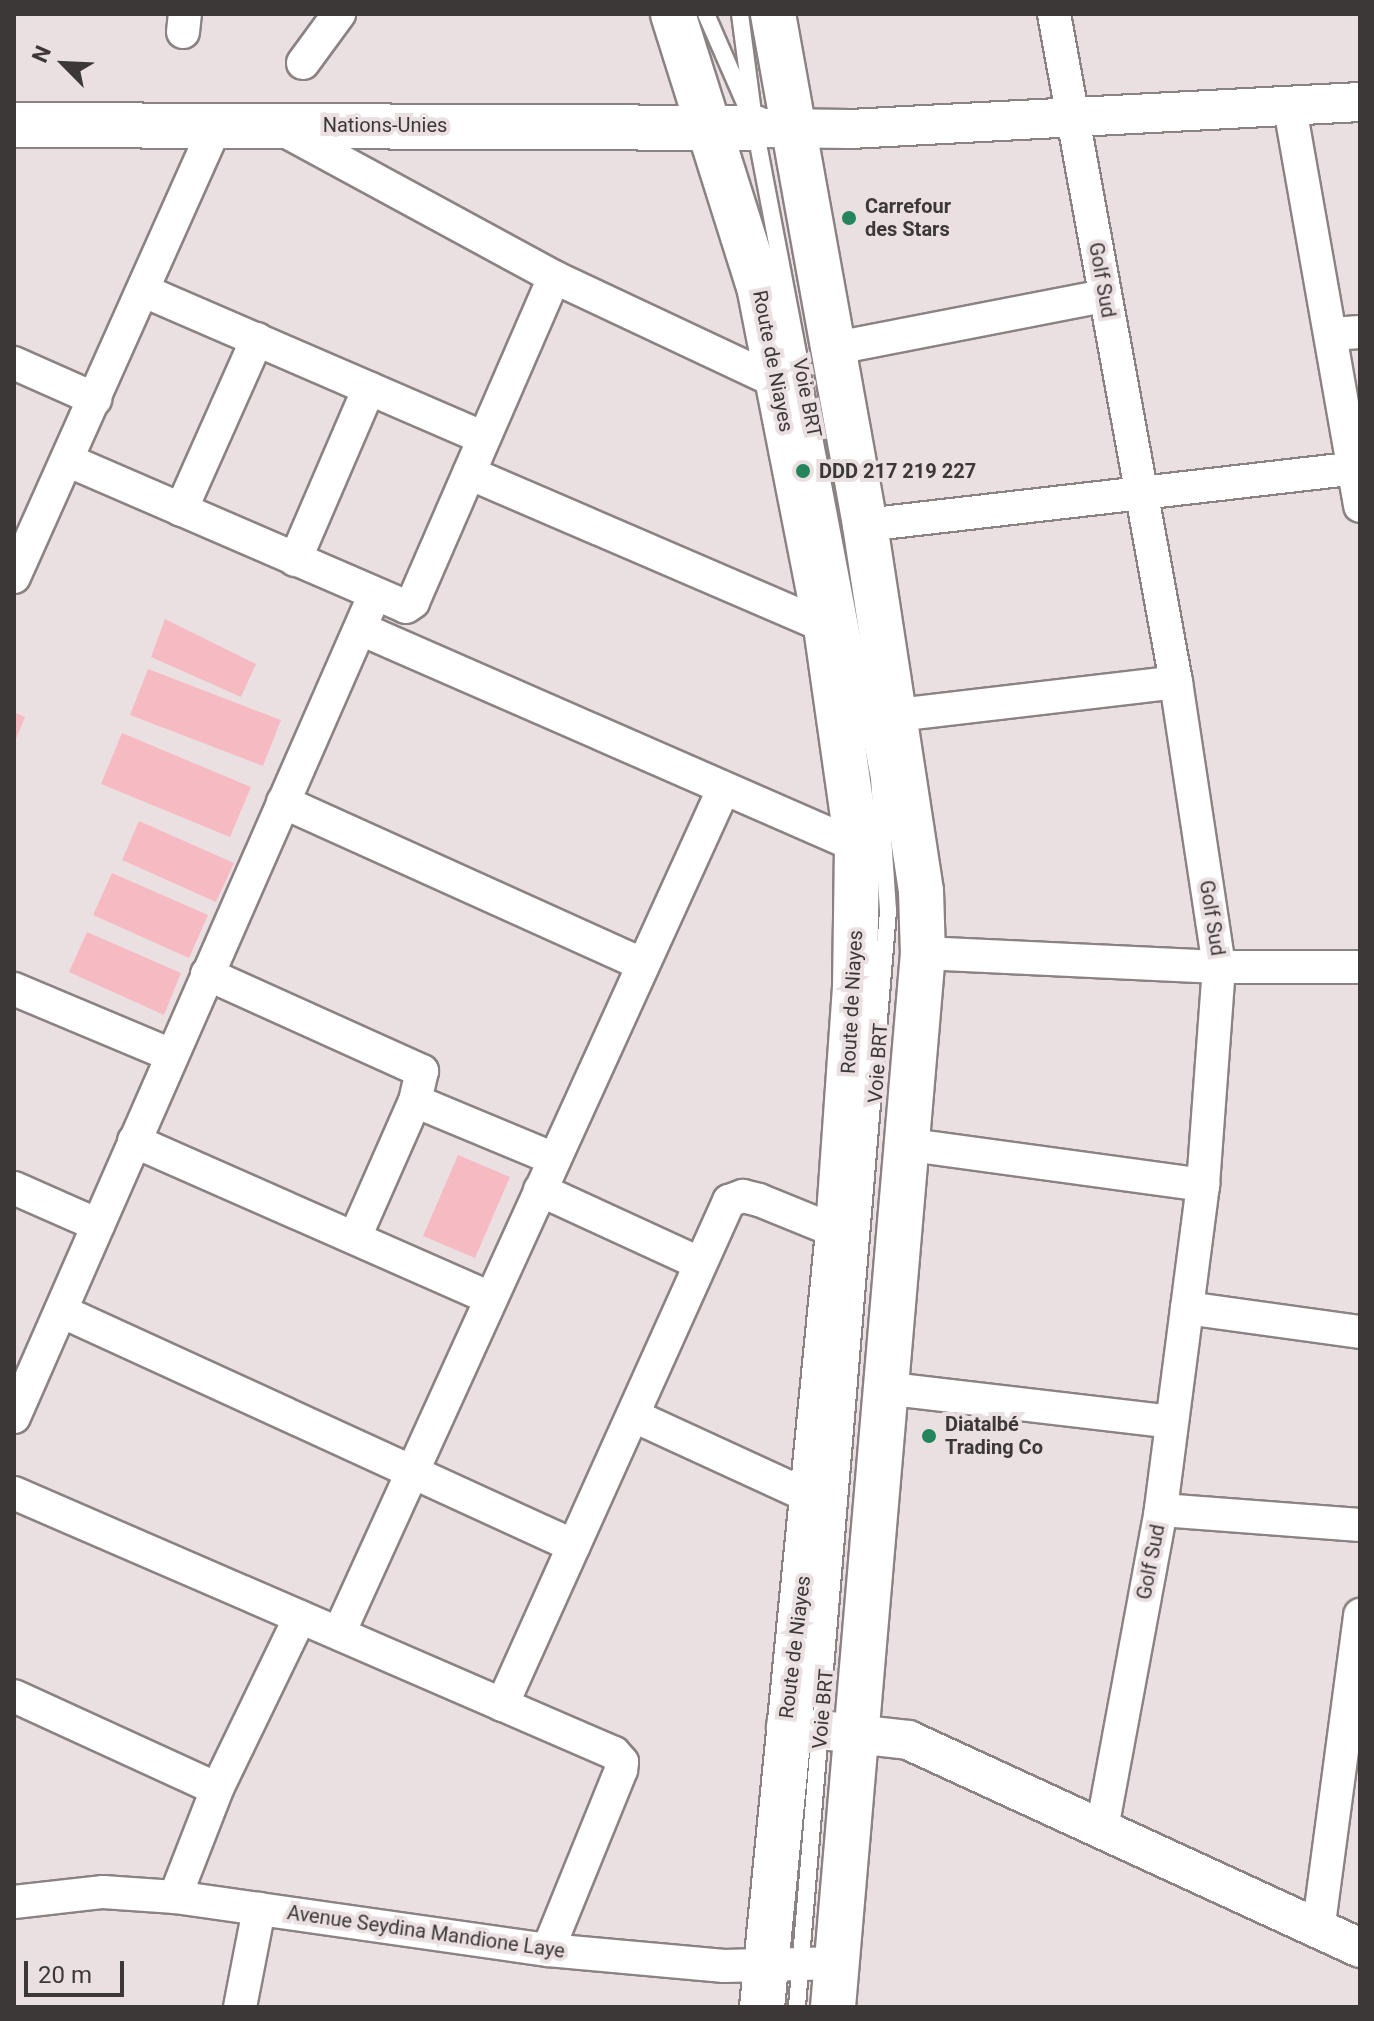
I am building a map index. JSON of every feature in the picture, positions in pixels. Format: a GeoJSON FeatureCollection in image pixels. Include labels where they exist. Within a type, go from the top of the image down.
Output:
{"type":"FeatureCollection","features":[{"type":"Feature","properties":{"kind":"main road","name":"Route de Niayes"},"geometry":{"type":"LineString","coordinates":[[673,14],[759,286],[826,627],[857,846],[855,987],[838,1232],[812,1498],[821,1730],[791,1976]]}},
{"type":"Feature","properties":{"kind":"main road","name":"Route de Niayes"},"geometry":{"type":"LineString","coordinates":[[773,14],[775,128],[831,349],[865,525],[897,715],[921,891],[923,953],[883,1388],[821,1730],[791,1976]]}},
{"type":"Feature","properties":{"kind":"main road","name":"Nations-Unies"},"geometry":{"type":"LineString","coordinates":[[14,125],[217,123],[775,128]]}},
{"type":"Feature","properties":{"kind":"main road","name":"Route de Niayes"},"geometry":{"type":"LineString","coordinates":[[791,1976],[833,2007]]}},
{"type":"Feature","properties":{"kind":"street"},"geometry":{"type":"LineString","coordinates":[[303,63],[339,14]]}},
{"type":"Feature","properties":{"kind":"street","name":"Golf Sud"},"geometry":{"type":"LineString","coordinates":[[1054,14],[1176,682],[1219,967],[1203,1185],[1161,1510],[1102,1827]]}},
{"type":"Feature","properties":{"kind":"street"},"geometry":{"type":"LineString","coordinates":[[775,128],[1072,114],[1290,108],[1360,102]]}},
{"type":"Feature","properties":{"kind":"street"},"geometry":{"type":"LineString","coordinates":[[1290,108],[1346,333],[1360,506]]}},
{"type":"Feature","properties":{"kind":"street"},"geometry":{"type":"LineString","coordinates":[[15,571],[144,291],[217,123]]}},
{"type":"Feature","properties":{"kind":"street"},"geometry":{"type":"LineString","coordinates":[[272,124],[554,277],[777,382]]}},
{"type":"Feature","properties":{"kind":"street"},"geometry":{"type":"LineString","coordinates":[[67,460],[374,596],[406,607],[413,602],[554,277]]}},
{"type":"Feature","properties":{"kind":"street"},"geometry":{"type":"LineString","coordinates":[[144,291],[484,438]]}},
{"type":"Feature","properties":{"kind":"street"},"geometry":{"type":"LineString","coordinates":[[831,349],[1104,296]]}},
{"type":"Feature","properties":{"kind":"street"},"geometry":{"type":"LineString","coordinates":[[181,510],[257,339]]}},
{"type":"Feature","properties":{"kind":"street"},"geometry":{"type":"LineString","coordinates":[[14,363],[95,399]]}},
{"type":"Feature","properties":{"kind":"street"},"geometry":{"type":"LineString","coordinates":[[295,560],[369,388]]}},
{"type":"Feature","properties":{"kind":"street"},"geometry":{"type":"LineString","coordinates":[[865,525],[1139,490],[1356,468]]}},
{"type":"Feature","properties":{"kind":"street"},"geometry":{"type":"LineString","coordinates":[[469,473],[826,627]]}},
{"type":"Feature","properties":{"kind":"street"},"geometry":{"type":"LineString","coordinates":[[18,1398],[61,1311],[374,596]]}},
{"type":"Feature","properties":{"kind":"street"},"geometry":{"type":"LineString","coordinates":[[361,629],[723,790],[857,846]]}},
{"type":"Feature","properties":{"kind":"street"},"geometry":{"type":"LineString","coordinates":[[897,715],[1176,682]]}},
{"type":"Feature","properties":{"kind":"street"},"geometry":{"type":"LineString","coordinates":[[339,1633],[723,790]]}},
{"type":"Feature","properties":{"kind":"street"},"geometry":{"type":"LineString","coordinates":[[283,802],[642,964]]}},
{"type":"Feature","properties":{"kind":"street"},"geometry":{"type":"LineString","coordinates":[[923,953],[1219,967],[1360,967]]}},
{"type":"Feature","properties":{"kind":"street"},"geometry":{"type":"LineString","coordinates":[[207,974],[414,1065],[423,1080],[355,1237]]}},
{"type":"Feature","properties":{"kind":"street"},"geometry":{"type":"LineString","coordinates":[[14,989],[171,1055]]}},
{"type":"Feature","properties":{"kind":"street"},"geometry":{"type":"LineString","coordinates":[[415,1101],[554,1159]]}},
{"type":"Feature","properties":{"kind":"street"},"geometry":{"type":"LineString","coordinates":[[134,1141],[490,1298]]}},
{"type":"Feature","properties":{"kind":"street"},"geometry":{"type":"LineString","coordinates":[[904,1144],[1203,1185]]}},
{"type":"Feature","properties":{"kind":"street"},"geometry":{"type":"LineString","coordinates":[[14,1188],[98,1225]]}},
{"type":"Feature","properties":{"kind":"street"},"geometry":{"type":"LineString","coordinates":[[540,1190],[699,1263]]}},
{"type":"Feature","properties":{"kind":"street"},"geometry":{"type":"LineString","coordinates":[[502,1705],[729,1201],[743,1196],[838,1232]]}},
{"type":"Feature","properties":{"kind":"street"},"geometry":{"type":"LineString","coordinates":[[1187,1308],[1360,1332]]}},
{"type":"Feature","properties":{"kind":"street"},"geometry":{"type":"LineString","coordinates":[[61,1311],[574,1546]]}},
{"type":"Feature","properties":{"kind":"street"},"geometry":{"type":"LineString","coordinates":[[883,1388],[1171,1422]]}},
{"type":"Feature","properties":{"kind":"street"},"geometry":{"type":"LineString","coordinates":[[634,1416],[812,1498]]}},
{"type":"Feature","properties":{"kind":"street"},"geometry":{"type":"LineString","coordinates":[[14,1493],[502,1705],[622,1762],[548,1950]]}},
{"type":"Feature","properties":{"kind":"street"},"geometry":{"type":"LineString","coordinates":[[1161,1510],[1360,1525]]}},
{"type":"Feature","properties":{"kind":"street"},"geometry":{"type":"LineString","coordinates":[[1318,1931],[1354,1738],[1360,1615]]}},
{"type":"Feature","properties":{"kind":"street"},"geometry":{"type":"LineString","coordinates":[[175,1897],[217,1789],[300,1617]]}},
{"type":"Feature","properties":{"kind":"street"},"geometry":{"type":"LineString","coordinates":[[14,1696],[217,1789]]}},
{"type":"Feature","properties":{"kind":"street"},"geometry":{"type":"LineString","coordinates":[[821,1730],[908,1740],[1360,1948]]}},
{"type":"Feature","properties":{"kind":"street","name":"Avenue Seydina Mandione Laye"},"geometry":{"type":"LineString","coordinates":[[14,1902],[103,1892],[175,1897],[548,1950],[791,1976]]}},
{"type":"Feature","properties":{"kind":"street"},"geometry":{"type":"LineString","coordinates":[[240,2007],[259,1909]]}},
{"type":"Feature","properties":{"kind":"lane","name":"Voie BRT"},"geometry":{"type":"LineString","coordinates":[[706,14],[775,128]]}},
{"type":"Feature","properties":{"kind":"lane","name":"Voie BRT"},"geometry":{"type":"LineString","coordinates":[[740,14],[775,128],[876,763],[888,911],[821,1730]]}},
{"type":"Feature","properties":{"kind":"lane"},"geometry":{"type":"LineString","coordinates":[[791,1976],[797,2007]]}},
{"type":"Feature","properties":{"kind":"building"},"geometry":{"type":"Polygon","coordinates":[[[165,619],[256,664],[241,697],[151,657],[165,619]]]}},
{"type":"Feature","properties":{"kind":"building"},"geometry":{"type":"Polygon","coordinates":[[[148,669],[281,720],[263,766],[130,715],[148,669]]]}},
{"type":"Feature","properties":{"kind":"building"},"geometry":{"type":"Polygon","coordinates":[[[14,712],[25,717],[14,744],[14,712]]]}},
{"type":"Feature","properties":{"kind":"building"},"geometry":{"type":"Polygon","coordinates":[[[122,733],[251,787],[230,837],[101,784],[122,733]]]}},
{"type":"Feature","properties":{"kind":"building"},"geometry":{"type":"Polygon","coordinates":[[[139,821],[234,863],[216,902],[122,860],[139,821]]]}},
{"type":"Feature","properties":{"kind":"building"},"geometry":{"type":"Polygon","coordinates":[[[112,873],[208,915],[189,958],[93,915],[112,873]]]}},
{"type":"Feature","properties":{"kind":"building"},"geometry":{"type":"Polygon","coordinates":[[[87,932],[181,973],[164,1015],[69,972],[87,932]]]}},
{"type":"Feature","properties":{"kind":"building"},"geometry":{"type":"Polygon","coordinates":[[[458,1155],[510,1177],[475,1258],[423,1236],[458,1155]]]}},
{"type":"Feature","properties":{"kind":"place","name":"Carrefour des Stars"},"geometry":{"type":"Point","coordinates":[849,218]}},
{"type":"Feature","properties":{"kind":"place","name":"DDD 217 219 227"},"geometry":{"type":"Point","coordinates":[803,471]}},
{"type":"Feature","properties":{"kind":"place","name":"Diatalbé Trading Co"},"geometry":{"type":"Point","coordinates":[929,1436]}}]}
